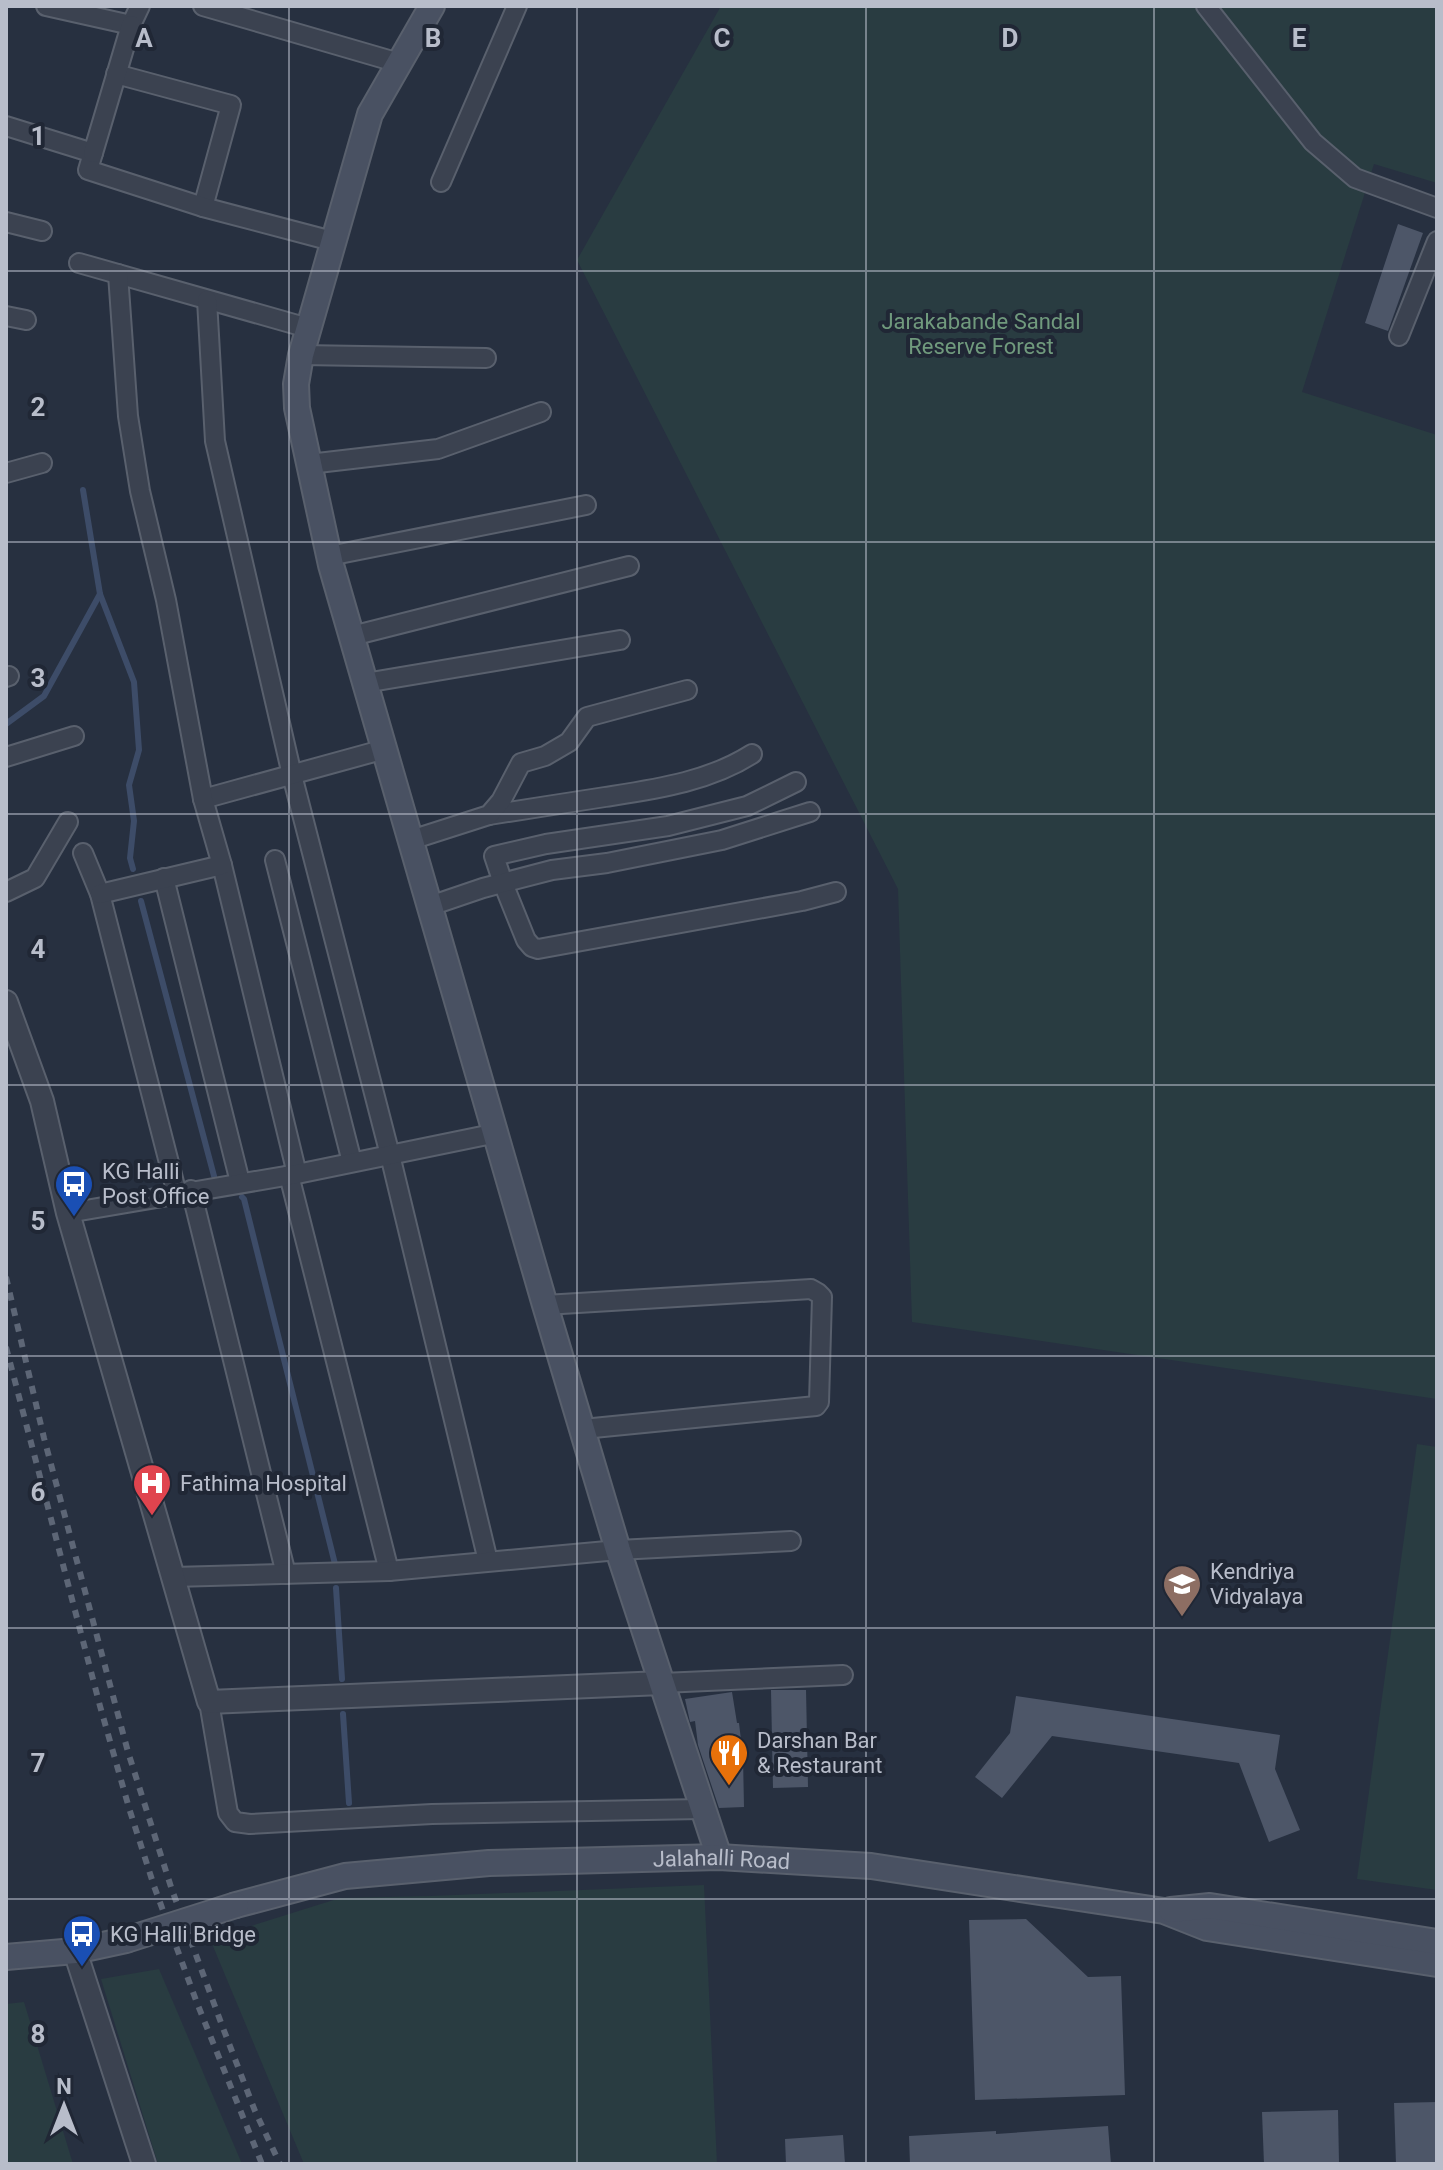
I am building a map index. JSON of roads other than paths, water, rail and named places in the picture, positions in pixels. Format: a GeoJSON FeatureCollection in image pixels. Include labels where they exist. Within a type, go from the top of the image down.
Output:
{"type":"FeatureCollection","features":[{"type":"Feature","properties":{"kind":"main road"},"geometry":{"type":"LineString","coordinates":[[432,6],[370,114],[301,355],[296,384],[297,408],[329,556],[545,1305],[618,1550],[719,1857]]}},
{"type":"Feature","properties":{"kind":"main road","name":"Jalahalli Road"},"geometry":{"type":"LineString","coordinates":[[6,1957],[75,1951],[126,1940],[236,1905],[345,1876],[489,1863],[719,1857],[871,1866],[1164,1911],[1207,1928],[1437,1964]]}},
{"type":"Feature","properties":{"kind":"main road"},"geometry":{"type":"LineString","coordinates":[[1164,1911],[1210,1906],[1437,1942]]}},
{"type":"Feature","properties":{"kind":"street"},"geometry":{"type":"LineString","coordinates":[[46,6],[131,25]]}},
{"type":"Feature","properties":{"kind":"street"},"geometry":{"type":"LineString","coordinates":[[140,6],[131,25],[88,170],[203,207],[332,241]]}},
{"type":"Feature","properties":{"kind":"street"},"geometry":{"type":"LineString","coordinates":[[203,6],[399,63]]}},
{"type":"Feature","properties":{"kind":"street"},"geometry":{"type":"LineString","coordinates":[[441,182],[517,6]]}},
{"type":"Feature","properties":{"kind":"street"},"geometry":{"type":"LineString","coordinates":[[1206,6],[1313,142],[1355,178],[1437,208]]}},
{"type":"Feature","properties":{"kind":"street"},"geometry":{"type":"LineString","coordinates":[[116,74],[231,105],[203,207]]}},
{"type":"Feature","properties":{"kind":"street"},"geometry":{"type":"LineString","coordinates":[[6,126],[93,153]]}},
{"type":"Feature","properties":{"kind":"street"},"geometry":{"type":"LineString","coordinates":[[6,222],[42,231]]}},
{"type":"Feature","properties":{"kind":"street"},"geometry":{"type":"LineString","coordinates":[[1399,336],[1437,241]]}},
{"type":"Feature","properties":{"kind":"street"},"geometry":{"type":"LineString","coordinates":[[79,263],[308,328]]}},
{"type":"Feature","properties":{"kind":"street"},"geometry":{"type":"LineString","coordinates":[[118,274],[128,416],[135,461],[166,600],[203,799],[222,865],[389,1571]]}},
{"type":"Feature","properties":{"kind":"street"},"geometry":{"type":"LineString","coordinates":[[207,300],[215,441],[292,775],[390,1155],[488,1561]]}},
{"type":"Feature","properties":{"kind":"street"},"geometry":{"type":"LineString","coordinates":[[6,316],[26,320]]}},
{"type":"Feature","properties":{"kind":"street"},"geometry":{"type":"LineString","coordinates":[[301,355],[486,358]]}},
{"type":"Feature","properties":{"kind":"street"},"geometry":{"type":"LineString","coordinates":[[309,464],[438,449],[541,412]]}},
{"type":"Feature","properties":{"kind":"street"},"geometry":{"type":"LineString","coordinates":[[6,473],[42,463]]}},
{"type":"Feature","properties":{"kind":"street"},"geometry":{"type":"LineString","coordinates":[[329,556],[586,505]]}},
{"type":"Feature","properties":{"kind":"street"},"geometry":{"type":"LineString","coordinates":[[352,636],[629,566]]}},
{"type":"Feature","properties":{"kind":"street"},"geometry":{"type":"LineString","coordinates":[[365,683],[620,640]]}},
{"type":"Feature","properties":{"kind":"street"},"geometry":{"type":"LineString","coordinates":[[489,815],[501,801],[521,763],[545,756],[569,742],[587,717],[687,690]]}},
{"type":"Feature","properties":{"kind":"street"},"geometry":{"type":"LineString","coordinates":[[6,757],[74,736]]}},
{"type":"Feature","properties":{"kind":"street"},"geometry":{"type":"LineString","coordinates":[[203,799],[385,749]]}},
{"type":"Feature","properties":{"kind":"street"},"geometry":{"type":"LineString","coordinates":[[411,840],[489,815],[670,786],[702,778],[733,766],[752,754]]}},
{"type":"Feature","properties":{"kind":"street"},"geometry":{"type":"LineString","coordinates":[[796,782],[747,806],[668,826],[546,844],[494,856],[526,940],[538,949],[802,901],[836,892]]}},
{"type":"Feature","properties":{"kind":"street"},"geometry":{"type":"LineString","coordinates":[[430,906],[552,870],[607,863],[722,840],[810,812]]}},
{"type":"Feature","properties":{"kind":"street"},"geometry":{"type":"LineString","coordinates":[[6,892],[35,878],[68,822]]}},
{"type":"Feature","properties":{"kind":"street"},"geometry":{"type":"LineString","coordinates":[[83,853],[100,894],[184,1192],[286,1574]]}},
{"type":"Feature","properties":{"kind":"street"},"geometry":{"type":"LineString","coordinates":[[275,860],[352,1162]]}},
{"type":"Feature","properties":{"kind":"street"},"geometry":{"type":"LineString","coordinates":[[100,894],[222,865]]}},
{"type":"Feature","properties":{"kind":"street"},"geometry":{"type":"LineString","coordinates":[[164,878],[240,1182]]}},
{"type":"Feature","properties":{"kind":"street"},"geometry":{"type":"LineString","coordinates":[[6,1002],[42,1101],[68,1213],[209,1702],[228,1813],[235,1822],[250,1824],[432,1814],[702,1809]]}},
{"type":"Feature","properties":{"kind":"street"},"geometry":{"type":"LineString","coordinates":[[68,1213],[293,1174],[497,1133]]}},
{"type":"Feature","properties":{"kind":"street"},"geometry":{"type":"LineString","coordinates":[[545,1305],[811,1289],[822,1297],[819,1402],[816,1406],[583,1429]]}},
{"type":"Feature","properties":{"kind":"street"},"geometry":{"type":"LineString","coordinates":[[173,1577],[389,1571],[618,1550],[791,1541]]}},
{"type":"Feature","properties":{"kind":"street"},"geometry":{"type":"LineString","coordinates":[[209,1702],[843,1675]]}},
{"type":"Feature","properties":{"kind":"street"},"geometry":{"type":"LineString","coordinates":[[75,1951],[144,2164]]}},
{"type":"Feature","properties":{"kind":"waterway"},"geometry":{"type":"LineString","coordinates":[[83,490],[100,594],[134,682],[139,750],[129,785],[134,821],[130,858],[133,869]]}},
{"type":"Feature","properties":{"kind":"waterway"},"geometry":{"type":"LineString","coordinates":[[6,724],[44,696],[100,594]]}},
{"type":"Feature","properties":{"kind":"waterway"},"geometry":{"type":"LineString","coordinates":[[141,901],[214,1176]]}},
{"type":"Feature","properties":{"kind":"waterway"},"geometry":{"type":"LineString","coordinates":[[242,1197],[335,1564]]}},
{"type":"Feature","properties":{"kind":"waterway"},"geometry":{"type":"LineString","coordinates":[[336,1588],[342,1679]]}},
{"type":"Feature","properties":{"kind":"waterway"},"geometry":{"type":"LineString","coordinates":[[343,1714],[349,1803]]}},
{"type":"Feature","properties":{"kind":"railway"},"geometry":{"type":"LineString","coordinates":[[6,1277],[44,1438],[128,1752],[172,1890],[255,2111],[280,2164]]}},
{"type":"Feature","properties":{"kind":"railway"},"geometry":{"type":"LineString","coordinates":[[6,1347],[129,1808],[197,2003],[262,2164]]}},
{"type":"Feature","properties":{"kind":"place","name":"KG Halli Post Office"},"geometry":{"type":"Point","coordinates":[74,1218]}},
{"type":"Feature","properties":{"kind":"place","name":"Fathima Hospital"},"geometry":{"type":"Point","coordinates":[152,1517]}},
{"type":"Feature","properties":{"kind":"place","name":"Kendriya Vidyalaya"},"geometry":{"type":"Point","coordinates":[1182,1618]}},
{"type":"Feature","properties":{"kind":"place","name":"Darshan Bar & Restaurant"},"geometry":{"type":"Point","coordinates":[729,1787]}},
{"type":"Feature","properties":{"kind":"place","name":"KG Halli Bridge"},"geometry":{"type":"Point","coordinates":[82,1968]}},
{"type":"Feature","properties":{"kind":"park label","name":"Jarakabande Sandal Reserve Forest"},"geometry":{"type":"Point","coordinates":[981,334]}}]}
